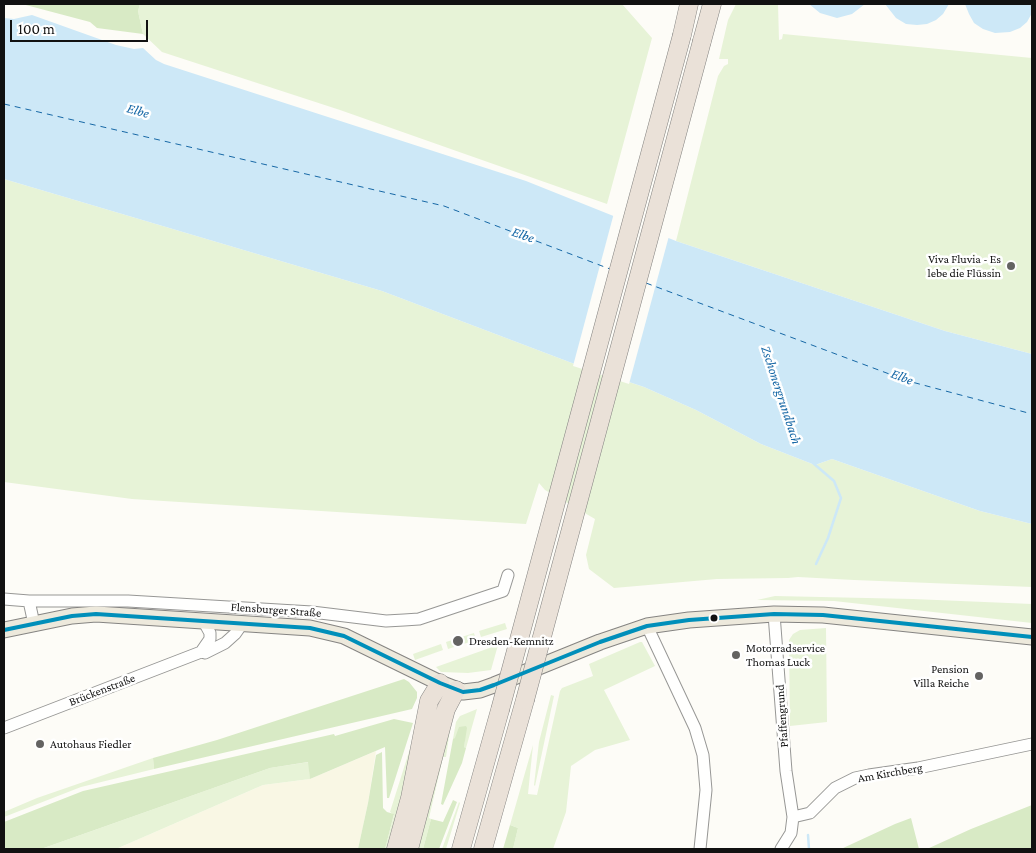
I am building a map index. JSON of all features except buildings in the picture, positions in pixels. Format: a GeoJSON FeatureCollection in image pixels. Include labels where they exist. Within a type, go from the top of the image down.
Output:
{"type":"FeatureCollection","features":[{"type":"Feature","properties":{"kind":"highway"},"geometry":{"type":"LineString","coordinates":[[461,849],[689,4]]}},
{"type":"Feature","properties":{"kind":"highway"},"geometry":{"type":"LineString","coordinates":[[483,849],[712,4]]}},
{"type":"Feature","properties":{"kind":"highway"},"geometry":{"type":"LineString","coordinates":[[396,849],[410,798],[429,701],[440,683]]}},
{"type":"Feature","properties":{"kind":"highway"},"geometry":{"type":"LineString","coordinates":[[409,849],[446,709],[456,690]]}},
{"type":"Feature","properties":{"kind":"main road"},"geometry":{"type":"LineString","coordinates":[[4,630],[72,616],[96,614],[310,628],[344,636],[440,683],[464,692],[480,690],[494,685],[600,642],[647,626],[689,620],[774,614],[850,616],[1032,637]]}},
{"type":"Feature","properties":{"kind":"street","name":"Flensburger Straße"},"geometry":{"type":"LineString","coordinates":[[4,599],[29,601],[128,601],[312,612],[386,621],[419,619],[503,591],[508,575]]}},
{"type":"Feature","properties":{"kind":"street"},"geometry":{"type":"LineString","coordinates":[[29,601],[34,624]]}},
{"type":"Feature","properties":{"kind":"street","name":"Pfaffengrund"},"geometry":{"type":"LineString","coordinates":[[774,614],[786,771],[793,817]]}},
{"type":"Feature","properties":{"kind":"street"},"geometry":{"type":"LineString","coordinates":[[201,652],[210,639],[210,633],[204,622]]}},
{"type":"Feature","properties":{"kind":"street","name":"Brückenstraße"},"geometry":{"type":"LineString","coordinates":[[4,728],[201,652],[205,653],[225,643],[242,624]]}},
{"type":"Feature","properties":{"kind":"street"},"geometry":{"type":"LineString","coordinates":[[647,626],[695,728],[703,755],[706,790],[700,849]]}},
{"type":"Feature","properties":{"kind":"street","name":"Am Kirchberg"},"geometry":{"type":"LineString","coordinates":[[793,817],[810,814],[835,788],[855,778],[918,768],[1032,744]]}},
{"type":"Feature","properties":{"kind":"street"},"geometry":{"type":"LineString","coordinates":[[781,849],[791,833],[793,817]]}},
{"type":"Feature","properties":{"kind":"shaded area"},"geometry":{"type":"Polygon","coordinates":[[[376,751],[368,803],[358,849],[116,849],[263,785],[310,779],[376,751]]]}},
{"type":"Feature","properties":{"kind":"green space"},"geometry":{"type":"Polygon","coordinates":[[[22,4],[140,4],[138,11],[143,34],[97,28],[90,22],[22,4]]]}},
{"type":"Feature","properties":{"kind":"green space"},"geometry":{"type":"Polygon","coordinates":[[[140,4],[622,4],[652,38],[607,204],[340,110],[162,52],[143,34],[138,11],[140,4]]]}},
{"type":"Feature","properties":{"kind":"green space"},"geometry":{"type":"Polygon","coordinates":[[[736,4],[778,4],[779,40],[782,39],[783,34],[1032,58],[1032,354],[945,331],[676,241],[718,76],[724,66],[728,64],[728,59],[719,59],[728,20],[736,4]]]}},
{"type":"Feature","properties":{"kind":"green space"},"geometry":{"type":"Polygon","coordinates":[[[4,179],[382,291],[572,363],[644,387],[696,410],[761,444],[815,465],[832,459],[980,511],[1032,524],[1032,587],[798,577],[717,579],[614,588],[589,569],[586,555],[595,519],[545,490],[539,483],[526,524],[132,499],[4,482],[4,179]]]}},
{"type":"Feature","properties":{"kind":"green space"},"geometry":{"type":"Polygon","coordinates":[[[775,596],[1032,604],[1032,623],[834,601],[757,600],[775,596]]]}},
{"type":"Feature","properties":{"kind":"green space"},"geometry":{"type":"Polygon","coordinates":[[[505,623],[507,629],[481,637],[479,631],[505,623]]]}},
{"type":"Feature","properties":{"kind":"green space"},"geometry":{"type":"Polygon","coordinates":[[[826,628],[827,722],[790,726],[789,640],[793,634],[800,630],[826,628]]]}},
{"type":"Feature","properties":{"kind":"green space"},"geometry":{"type":"Polygon","coordinates":[[[474,633],[476,640],[448,649],[446,642],[474,633]]]}},
{"type":"Feature","properties":{"kind":"green space"},"geometry":{"type":"Polygon","coordinates":[[[642,642],[655,666],[604,690],[630,740],[595,750],[571,766],[566,812],[553,849],[513,849],[518,828],[510,825],[533,745],[528,794],[537,795],[560,691],[562,688],[593,676],[589,664],[642,642]]]}},
{"type":"Feature","properties":{"kind":"green space"},"geometry":{"type":"Polygon","coordinates":[[[441,644],[443,650],[415,660],[413,654],[441,644]]]}},
{"type":"Feature","properties":{"kind":"green space"},"geometry":{"type":"Polygon","coordinates":[[[498,645],[491,670],[468,673],[441,672],[436,667],[498,645]]]}},
{"type":"Feature","properties":{"kind":"green space"},"geometry":{"type":"Polygon","coordinates":[[[404,679],[417,692],[417,698],[412,709],[154,769],[153,758],[217,740],[404,679]]]}},
{"type":"Feature","properties":{"kind":"green space"},"geometry":{"type":"Polygon","coordinates":[[[551,695],[554,696],[535,786],[539,742],[551,695]]]}},
{"type":"Feature","properties":{"kind":"green space"},"geometry":{"type":"Polygon","coordinates":[[[477,709],[466,748],[464,747],[465,738],[453,739],[456,722],[460,716],[477,709]]]}},
{"type":"Feature","properties":{"kind":"green space"},"geometry":{"type":"Polygon","coordinates":[[[394,719],[413,723],[389,798],[387,798],[385,747],[310,779],[308,762],[270,768],[41,849],[4,849],[4,822],[83,791],[334,734],[335,736],[394,719]]]}},
{"type":"Feature","properties":{"kind":"green space"},"geometry":{"type":"Polygon","coordinates":[[[466,726],[464,747],[466,748],[462,763],[443,805],[441,804],[453,739],[459,727],[466,726]]]}},
{"type":"Feature","properties":{"kind":"green space"},"geometry":{"type":"Polygon","coordinates":[[[448,729],[450,729],[446,757],[443,757],[429,818],[431,819],[423,849],[417,849],[448,729]]]}},
{"type":"Feature","properties":{"kind":"green space"},"geometry":{"type":"Polygon","coordinates":[[[413,739],[415,740],[390,849],[385,849],[394,815],[390,812],[413,739]]]}},
{"type":"Feature","properties":{"kind":"green space"},"geometry":{"type":"Polygon","coordinates":[[[382,752],[383,808],[387,812],[394,814],[385,849],[358,849],[376,755],[382,752]]]}},
{"type":"Feature","properties":{"kind":"green space"},"geometry":{"type":"Polygon","coordinates":[[[153,758],[154,769],[81,787],[4,817],[4,812],[37,798],[153,758]]]}},
{"type":"Feature","properties":{"kind":"green space"},"geometry":{"type":"Polygon","coordinates":[[[309,762],[310,779],[263,785],[116,849],[41,849],[270,768],[309,762]]]}},
{"type":"Feature","properties":{"kind":"green space"},"geometry":{"type":"Polygon","coordinates":[[[453,800],[457,802],[439,849],[423,849],[431,819],[443,822],[453,800]]]}},
{"type":"Feature","properties":{"kind":"green space"},"geometry":{"type":"Polygon","coordinates":[[[459,802],[446,849],[442,849],[459,802]]]}},
{"type":"Feature","properties":{"kind":"green space"},"geometry":{"type":"Polygon","coordinates":[[[1032,805],[1032,849],[927,849],[971,829],[1032,805]]]}},
{"type":"Feature","properties":{"kind":"green space"},"geometry":{"type":"Polygon","coordinates":[[[911,818],[919,849],[841,849],[895,824],[911,818]]]}},
{"type":"Feature","properties":{"kind":"green space"},"geometry":{"type":"Polygon","coordinates":[[[510,825],[518,828],[513,849],[503,849],[510,825]]]}},
{"type":"Feature","properties":{"kind":"water"},"geometry":{"type":"Polygon","coordinates":[[[809,4],[865,4],[852,14],[837,18],[820,13],[809,4]]]}},
{"type":"Feature","properties":{"kind":"water"},"geometry":{"type":"Polygon","coordinates":[[[885,4],[949,4],[943,14],[936,20],[927,24],[917,25],[906,24],[896,18],[885,4]]]}},
{"type":"Feature","properties":{"kind":"water"},"geometry":{"type":"Polygon","coordinates":[[[965,4],[1032,4],[1032,13],[1027,22],[1020,28],[1010,32],[995,33],[983,29],[974,23],[965,4]]]}},
{"type":"Feature","properties":{"kind":"water","name":"Elbe"},"geometry":{"type":"Polygon","coordinates":[[[32,15],[116,45],[134,49],[143,48],[156,60],[164,64],[526,181],[676,241],[945,331],[1032,354],[1032,524],[980,511],[832,459],[815,465],[761,444],[696,410],[644,387],[572,363],[382,291],[4,179],[4,18],[14,19],[32,15]]]}},
{"type":"Feature","properties":{"kind":"pier"},"geometry":{"type":"Polygon","coordinates":[[[614,213],[669,236],[629,384],[573,366],[614,213]]]}},
{"type":"Feature","properties":{"kind":"waterway","name":"Zschonergrundbach"},"geometry":{"type":"LineString","coordinates":[[813,463],[834,481],[841,498],[828,538],[816,564]]}},
{"type":"Feature","properties":{"kind":"waterway","name":"Zschonergrundbach"},"geometry":{"type":"LineString","coordinates":[[808,835],[809,849]]}},
{"type":"Feature","properties":{"kind":"ferry route"},"geometry":{"type":"LineString","coordinates":[[4,104],[444,206],[610,269]]}},
{"type":"Feature","properties":{"kind":"ferry route"},"geometry":{"type":"LineString","coordinates":[[646,283],[908,381],[1032,414]]}},
{"type":"Feature","properties":{"kind":"transit line"},"geometry":{"type":"LineString","coordinates":[[4,630],[72,616],[96,614],[310,628],[344,636],[440,683],[463,692],[480,690],[494,685],[600,642],[647,626],[689,620],[774,614],[823,615],[1032,637]]}},
{"type":"Feature","properties":{"kind":"place","name":"Viva Fluvia - Es lebe die Flüssin"},"geometry":{"type":"Point","coordinates":[1011,266]}},
{"type":"Feature","properties":{"kind":"place","name":"Dresden-Kemnitz"},"geometry":{"type":"Point","coordinates":[458,641]}},
{"type":"Feature","properties":{"kind":"place","name":"Motorradservice Thomas Luck"},"geometry":{"type":"Point","coordinates":[736,655]}},
{"type":"Feature","properties":{"kind":"place","name":"Pension Villa Reiche"},"geometry":{"type":"Point","coordinates":[979,676]}},
{"type":"Feature","properties":{"kind":"place","name":"Autohaus Fiedler"},"geometry":{"type":"Point","coordinates":[40,744]}}]}
